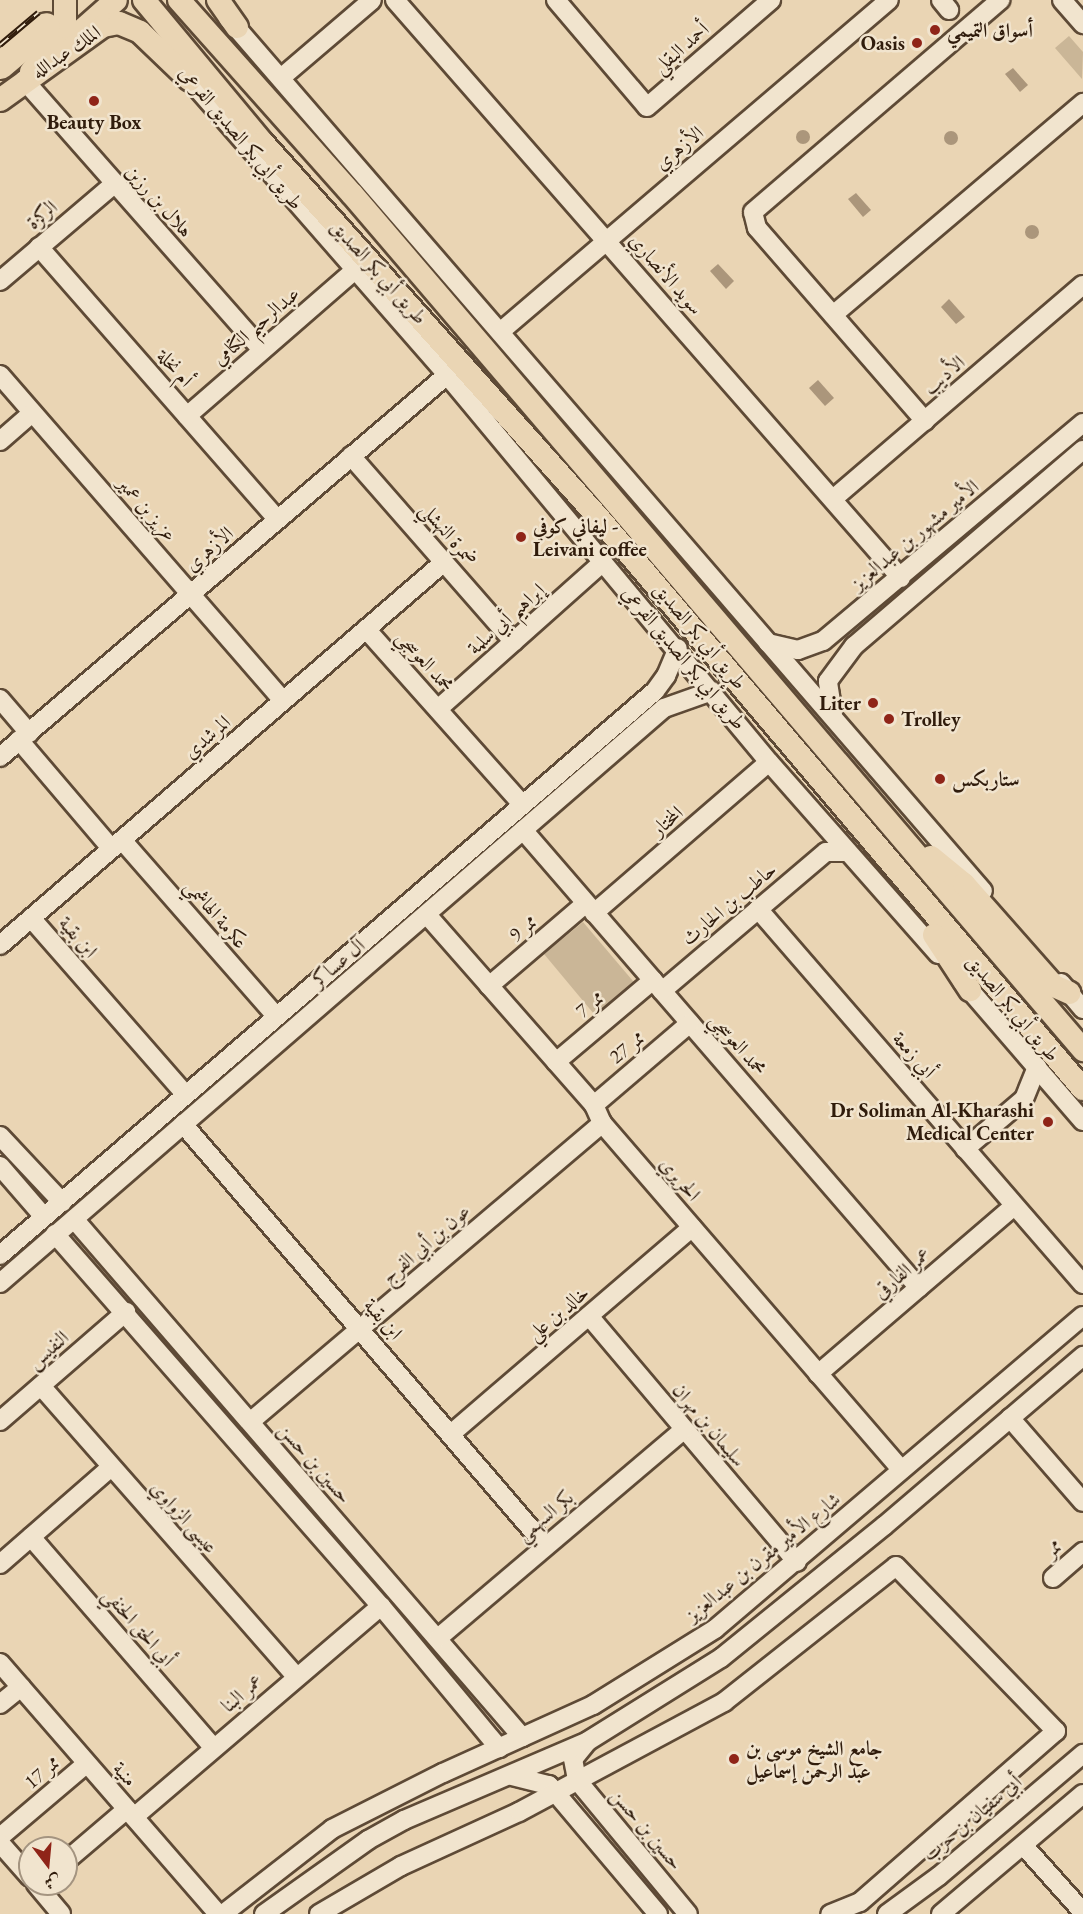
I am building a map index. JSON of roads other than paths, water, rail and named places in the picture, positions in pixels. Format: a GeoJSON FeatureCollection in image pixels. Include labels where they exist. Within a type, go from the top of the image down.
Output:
{"type":"FeatureCollection","features":[{"type":"Feature","properties":{"kind":"highway","name":"الملك عبدالله"},"geometry":{"type":"LineString","coordinates":[[0,65],[46,26]]}},
{"type":"Feature","properties":{"kind":"main road"},"geometry":{"type":"LineString","coordinates":[[24,80],[65,27],[64,0]]}},
{"type":"Feature","properties":{"kind":"main road"},"geometry":{"type":"LineString","coordinates":[[24,80],[116,0]]}},
{"type":"Feature","properties":{"kind":"main road","name":"طريق أبي بكر الصديق الفرعي"},"geometry":{"type":"LineString","coordinates":[[127,0],[190,80]]}},
{"type":"Feature","properties":{"kind":"main road","name":"طريق أبي بكر الصديق"},"geometry":{"type":"LineString","coordinates":[[144,0],[262,142],[597,517],[1083,1089]]}},
{"type":"Feature","properties":{"kind":"main road","name":"طريق أبي بكر الصديق"},"geometry":{"type":"LineString","coordinates":[[179,0],[352,194],[1083,1050]]}},
{"type":"Feature","properties":{"kind":"main road"},"geometry":{"type":"LineString","coordinates":[[218,0],[237,27]]}},
{"type":"Feature","properties":{"kind":"main road","name":"الملك عبدالله"},"geometry":{"type":"LineString","coordinates":[[0,100],[24,80],[68,55],[103,26],[119,23],[140,32],[190,80]]}},
{"type":"Feature","properties":{"kind":"main road"},"geometry":{"type":"LineString","coordinates":[[832,795],[839,818],[939,941],[970,990]]}},
{"type":"Feature","properties":{"kind":"main road"},"geometry":{"type":"LineString","coordinates":[[908,844],[952,873],[1049,981],[1076,1001]]}},
{"type":"Feature","properties":{"kind":"street"},"geometry":{"type":"LineString","coordinates":[[209,0],[282,77],[1076,1001]]}},
{"type":"Feature","properties":{"kind":"street"},"geometry":{"type":"LineString","coordinates":[[282,77],[372,0]]}},
{"type":"Feature","properties":{"kind":"street","name":"سويد الأنصاري"},"geometry":{"type":"LineString","coordinates":[[396,0],[901,578]]}},
{"type":"Feature","properties":{"kind":"street","name":"أحمد البقلي"},"geometry":{"type":"LineString","coordinates":[[567,4],[647,106],[771,0]]}},
{"type":"Feature","properties":{"kind":"street","name":"الأزهري"},"geometry":{"type":"LineString","coordinates":[[500,332],[606,239],[889,0]]}},
{"type":"Feature","properties":{"kind":"street"},"geometry":{"type":"LineString","coordinates":[[925,421],[757,228],[753,212],[1000,0]]}},
{"type":"Feature","properties":{"kind":"street"},"geometry":{"type":"LineString","coordinates":[[1062,0],[1083,24]]}},
{"type":"Feature","properties":{"kind":"street","name":"هلال بن رزين"},"geometry":{"type":"LineString","coordinates":[[24,80],[262,350]]}},
{"type":"Feature","properties":{"kind":"street","name":"طريق أبي بكر الصديق الفرعي"},"geometry":{"type":"LineString","coordinates":[[190,80],[354,271],[447,375],[678,648],[769,762],[1083,1121]]}},
{"type":"Feature","properties":{"kind":"street"},"geometry":{"type":"LineString","coordinates":[[833,315],[1083,103]]}},
{"type":"Feature","properties":{"kind":"street","name":"الركزة"},"geometry":{"type":"LineString","coordinates":[[0,281],[114,184]]}},
{"type":"Feature","properties":{"kind":"street","name":"أم نخلة"},"geometry":{"type":"LineString","coordinates":[[39,247],[277,519]]}},
{"type":"Feature","properties":{"kind":"street","name":"عبدالرحيم الكتامي"},"geometry":{"type":"LineString","coordinates":[[187,416],[354,271]]}},
{"type":"Feature","properties":{"kind":"street","name":"الأديب"},"geometry":{"type":"LineString","coordinates":[[833,499],[1083,285]]}},
{"type":"Feature","properties":{"kind":"street","name":"عزيز بن عمير"},"geometry":{"type":"LineString","coordinates":[[0,375],[283,700]]}},
{"type":"Feature","properties":{"kind":"street","name":"الأزهري"},"geometry":{"type":"LineString","coordinates":[[0,757],[447,375]]}},
{"type":"Feature","properties":{"kind":"street"},"geometry":{"type":"LineString","coordinates":[[0,441],[32,413]]}},
{"type":"Feature","properties":{"kind":"street","name":"الأمير مشهور بن عبدالعزيز"},"geometry":{"type":"LineString","coordinates":[[765,641],[781,649],[798,650],[815,646],[901,578],[1083,423]]}},
{"type":"Feature","properties":{"kind":"street"},"geometry":{"type":"LineString","coordinates":[[834,718],[827,692],[828,681],[846,655],[1083,450]]}},
{"type":"Feature","properties":{"kind":"street","name":"ضمرة النهشلي"},"geometry":{"type":"LineString","coordinates":[[351,456],[514,642]]}},
{"type":"Feature","properties":{"kind":"street","name":"المرشدي"},"geometry":{"type":"LineString","coordinates":[[0,945],[444,562]]}},
{"type":"Feature","properties":{"kind":"street","name":"إبراهيم أبي سلمة"},"geometry":{"type":"LineString","coordinates":[[438,709],[603,562]]}},
{"type":"Feature","properties":{"kind":"street","name":"محمد العوسجي"},"geometry":{"type":"LineString","coordinates":[[366,628],[522,804]]}},
{"type":"Feature","properties":{"kind":"street"},"geometry":{"type":"LineString","coordinates":[[829,636],[834,652],[846,655]]}},
{"type":"Feature","properties":{"kind":"street","name":"آل عساكر"},"geometry":{"type":"LineString","coordinates":[[0,1255],[655,691],[666,676],[678,648]]}},
{"type":"Feature","properties":{"kind":"street"},"geometry":{"type":"LineString","coordinates":[[655,691],[666,691],[670,700],[664,708]]}},
{"type":"Feature","properties":{"kind":"street","name":"آل عساكر"},"geometry":{"type":"LineString","coordinates":[[0,1283],[428,916],[664,708],[712,692]]}},
{"type":"Feature","properties":{"kind":"street","name":"عكرمة الهاشمي"},"geometry":{"type":"LineString","coordinates":[[0,699],[24,737],[116,844],[276,1016]]}},
{"type":"Feature","properties":{"kind":"street","name":"المختار"},"geometry":{"type":"LineString","coordinates":[[590,909],[769,762]]}},
{"type":"Feature","properties":{"kind":"street"},"geometry":{"type":"LineString","coordinates":[[827,827],[826,852],[848,852]]}},
{"type":"Feature","properties":{"kind":"street","name":"محمد العوسجي"},"geometry":{"type":"LineString","coordinates":[[524,830],[919,1288]]}},
{"type":"Feature","properties":{"kind":"street","name":"حاطب بن الحارث"},"geometry":{"type":"LineString","coordinates":[[657,985],[759,909],[826,852]]}},
{"type":"Feature","properties":{"kind":"street"},"geometry":{"type":"LineString","coordinates":[[464,854],[479,870]]}},
{"type":"Feature","properties":{"kind":"street","name":"ممر 9"},"geometry":{"type":"LineString","coordinates":[[489,986],[590,909]]}},
{"type":"Feature","properties":{"kind":"street","name":"أبي زمعة"},"geometry":{"type":"LineString","coordinates":[[759,909],[1083,1284]]}},
{"type":"Feature","properties":{"kind":"street","name":"الحريري"},"geometry":{"type":"LineString","coordinates":[[428,916],[594,1105],[602,1123],[901,1470]]}},
{"type":"Feature","properties":{"kind":"street","name":"ابن بقية"},"geometry":{"type":"LineString","coordinates":[[31,918],[185,1094]]}},
{"type":"Feature","properties":{"kind":"street","name":"ممر 7"},"geometry":{"type":"LineString","coordinates":[[556,1062],[657,985]]}},
{"type":"Feature","properties":{"kind":"street","name":"ممر 27"},"geometry":{"type":"LineString","coordinates":[[594,1105],[690,1023]]}},
{"type":"Feature","properties":{"kind":"street"},"geometry":{"type":"LineString","coordinates":[[965,1149],[1024,1099],[1037,1067]]}},
{"type":"Feature","properties":{"kind":"street","name":"عون بن أبي الفرج"},"geometry":{"type":"LineString","coordinates":[[250,1422],[602,1123]]}},
{"type":"Feature","properties":{"kind":"street","name":"ابن بقية"},"geometry":{"type":"LineString","coordinates":[[183,1124],[362,1328],[545,1545]]}},
{"type":"Feature","properties":{"kind":"street"},"geometry":{"type":"LineString","coordinates":[[0,1136],[62,1202]]}},
{"type":"Feature","properties":{"kind":"street"},"geometry":{"type":"LineString","coordinates":[[0,1166],[44,1217]]}},
{"type":"Feature","properties":{"kind":"street"},"geometry":{"type":"LineString","coordinates":[[18,1186],[30,1192],[38,1186],[34,1172]]}},
{"type":"Feature","properties":{"kind":"street","name":"عمر الفارقي"},"geometry":{"type":"LineString","coordinates":[[818,1374],[1014,1206]]}},
{"type":"Feature","properties":{"kind":"street","name":"حسين بن حسن"},"geometry":{"type":"LineString","coordinates":[[74,1219],[522,1737]]}},
{"type":"Feature","properties":{"kind":"street","name":"خالد بن علي"},"geometry":{"type":"LineString","coordinates":[[452,1433],[692,1227]]}},
{"type":"Feature","properties":{"kind":"street"},"geometry":{"type":"LineString","coordinates":[[55,1234],[126,1312],[381,1606],[499,1748]]}},
{"type":"Feature","properties":{"kind":"street","name":"النفيس"},"geometry":{"type":"LineString","coordinates":[[0,1421],[126,1312]]}},
{"type":"Feature","properties":{"kind":"street","name":"سليمان بن مهران"},"geometry":{"type":"LineString","coordinates":[[589,1316],[796,1562]]}},
{"type":"Feature","properties":{"kind":"street","name":"شارع الأمير مقرن بن عبدالعزيز"},"geometry":{"type":"LineString","coordinates":[[223,1914],[332,1829],[399,1795],[593,1705],[715,1629],[1083,1316]]}},
{"type":"Feature","properties":{"kind":"street"},"geometry":{"type":"LineString","coordinates":[[264,1914],[368,1840],[410,1817],[512,1776],[588,1741],[721,1658],[884,1527],[1083,1356]]}},
{"type":"Feature","properties":{"kind":"street","name":"عيسى الزواوي"},"geometry":{"type":"LineString","coordinates":[[41,1386],[110,1468],[296,1676]]}},
{"type":"Feature","properties":{"kind":"street"},"geometry":{"type":"LineString","coordinates":[[1010,1418],[1083,1502]]}},
{"type":"Feature","properties":{"kind":"street","name":"بكر السهمي"},"geometry":{"type":"LineString","coordinates":[[438,1638],[683,1430]]}},
{"type":"Feature","properties":{"kind":"street"},"geometry":{"type":"LineString","coordinates":[[0,1564],[110,1468]]}},
{"type":"Feature","properties":{"kind":"street","name":"أبي الحق الحنفي"},"geometry":{"type":"LineString","coordinates":[[31,1537],[213,1747]]}},
{"type":"Feature","properties":{"kind":"street","name":"ممر"},"geometry":{"type":"LineString","coordinates":[[1053,1578],[1083,1552]]}},
{"type":"Feature","properties":{"kind":"street"},"geometry":{"type":"LineString","coordinates":[[319,1914],[401,1866],[556,1793],[724,1702],[896,1566],[1056,1731],[860,1902],[831,1914]]}},
{"type":"Feature","properties":{"kind":"street","name":"عمر البنا"},"geometry":{"type":"LineString","coordinates":[[78,1852],[213,1747],[381,1606]]}},
{"type":"Feature","properties":{"kind":"street","name":"منية"},"geometry":{"type":"LineString","coordinates":[[0,1663],[218,1914]]}},
{"type":"Feature","properties":{"kind":"street"},"geometry":{"type":"LineString","coordinates":[[0,1704],[21,1687]]}},
{"type":"Feature","properties":{"kind":"street"},"geometry":{"type":"LineString","coordinates":[[577,1780],[573,1759],[588,1741]]}},
{"type":"Feature","properties":{"kind":"street","name":"أبي سفيان بن حرب"},"geometry":{"type":"LineString","coordinates":[[887,1914],[960,1858],[1083,1754]]}},
{"type":"Feature","properties":{"kind":"street","name":"ممر 17"},"geometry":{"type":"LineString","coordinates":[[0,1838],[86,1764]]}},
{"type":"Feature","properties":{"kind":"street"},"geometry":{"type":"LineString","coordinates":[[512,1776],[549,1785],[658,1914]]}},
{"type":"Feature","properties":{"kind":"street","name":"حسين بن حسن"},"geometry":{"type":"LineString","coordinates":[[577,1780],[688,1914]]}},
{"type":"Feature","properties":{"kind":"street"},"geometry":{"type":"LineString","coordinates":[[941,1914],[1083,1794]]}},
{"type":"Feature","properties":{"kind":"street"},"geometry":{"type":"LineString","coordinates":[[399,1795],[410,1817]]}},
{"type":"Feature","properties":{"kind":"street"},"geometry":{"type":"LineString","coordinates":[[0,1843],[18,1863]]}},
{"type":"Feature","properties":{"kind":"street"},"geometry":{"type":"LineString","coordinates":[[1023,1845],[1083,1912]]}},
{"type":"Feature","properties":{"kind":"street"},"geometry":{"type":"LineString","coordinates":[[960,1858],[980,1881]]}},
{"type":"Feature","properties":{"kind":"street"},"geometry":{"type":"LineString","coordinates":[[46,1896],[61,1914]]}},
{"type":"Feature","properties":{"kind":"railway"},"geometry":{"type":"LineString","coordinates":[[0,45],[38,13]]}},
{"type":"Feature","properties":{"kind":"place","name":"أسواق التميمي"},"geometry":{"type":"Point","coordinates":[935,30]}},
{"type":"Feature","properties":{"kind":"place","name":"Oasis"},"geometry":{"type":"Point","coordinates":[917,43]}},
{"type":"Feature","properties":{"kind":"place","name":"Beauty Box"},"geometry":{"type":"Point","coordinates":[94,101]}},
{"type":"Feature","properties":{"kind":"place","name":"ليفاني كوفي - Leivani coffee"},"geometry":{"type":"Point","coordinates":[521,537]}},
{"type":"Feature","properties":{"kind":"place","name":"Liter"},"geometry":{"type":"Point","coordinates":[873,703]}},
{"type":"Feature","properties":{"kind":"place","name":"Trolley"},"geometry":{"type":"Point","coordinates":[889,719]}},
{"type":"Feature","properties":{"kind":"place","name":"ستاربكس"},"geometry":{"type":"Point","coordinates":[940,779]}},
{"type":"Feature","properties":{"kind":"place","name":"Dr Soliman Al-Kharashi Medical Center"},"geometry":{"type":"Point","coordinates":[1048,1122]}},
{"type":"Feature","properties":{"kind":"place","name":"جامع الشيخ موسى بن عبد الرحمن إسماعيل"},"geometry":{"type":"Point","coordinates":[734,1759]}}]}
